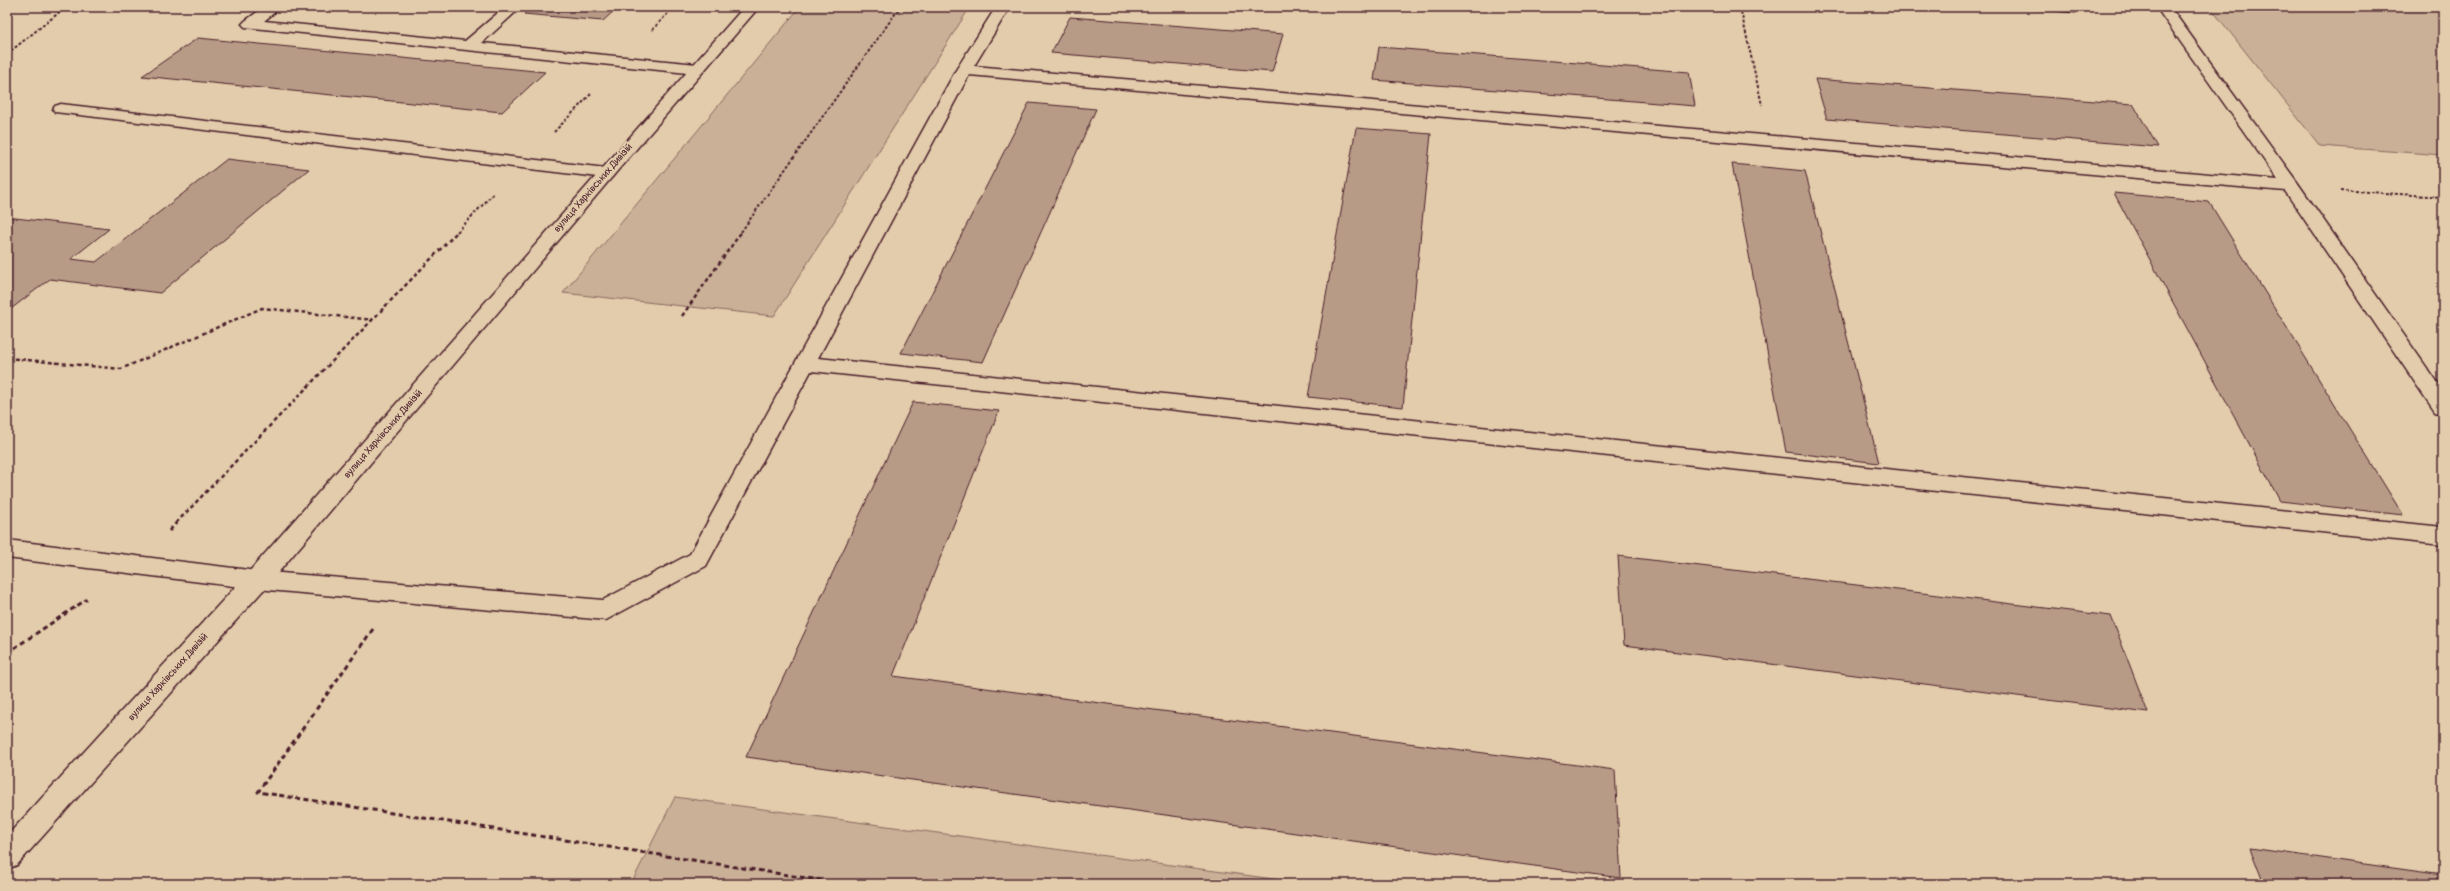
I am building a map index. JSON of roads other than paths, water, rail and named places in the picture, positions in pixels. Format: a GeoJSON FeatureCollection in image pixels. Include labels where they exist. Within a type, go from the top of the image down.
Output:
{"type":"FeatureCollection","features":[{"type":"Feature","properties":{"kind":"street"},"geometry":{"type":"LineString","coordinates":[[274,7],[250,24],[697,69]]}},
{"type":"Feature","properties":{"kind":"street"},"geometry":{"type":"LineString","coordinates":[[469,46],[514,7]]}},
{"type":"Feature","properties":{"kind":"street","name":"вулиця Харківських Дивізій"},"geometry":{"type":"LineString","coordinates":[[7,856],[257,580],[606,173],[752,7]]}},
{"type":"Feature","properties":{"kind":"street"},"geometry":{"type":"LineString","coordinates":[[7,549],[257,580],[606,610],[698,560],[806,364],[964,70],[1003,7]]}},
{"type":"Feature","properties":{"kind":"street"},"geometry":{"type":"LineString","coordinates":[[2162,7],[2291,186],[2443,407]]}},
{"type":"Feature","properties":{"kind":"street"},"geometry":{"type":"LineString","coordinates":[[964,70],[2291,186]]}},
{"type":"Feature","properties":{"kind":"street"},"geometry":{"type":"LineString","coordinates":[[61,109],[606,173]]}},
{"type":"Feature","properties":{"kind":"street"},"geometry":{"type":"LineString","coordinates":[[806,364],[2443,536]]}}]}
